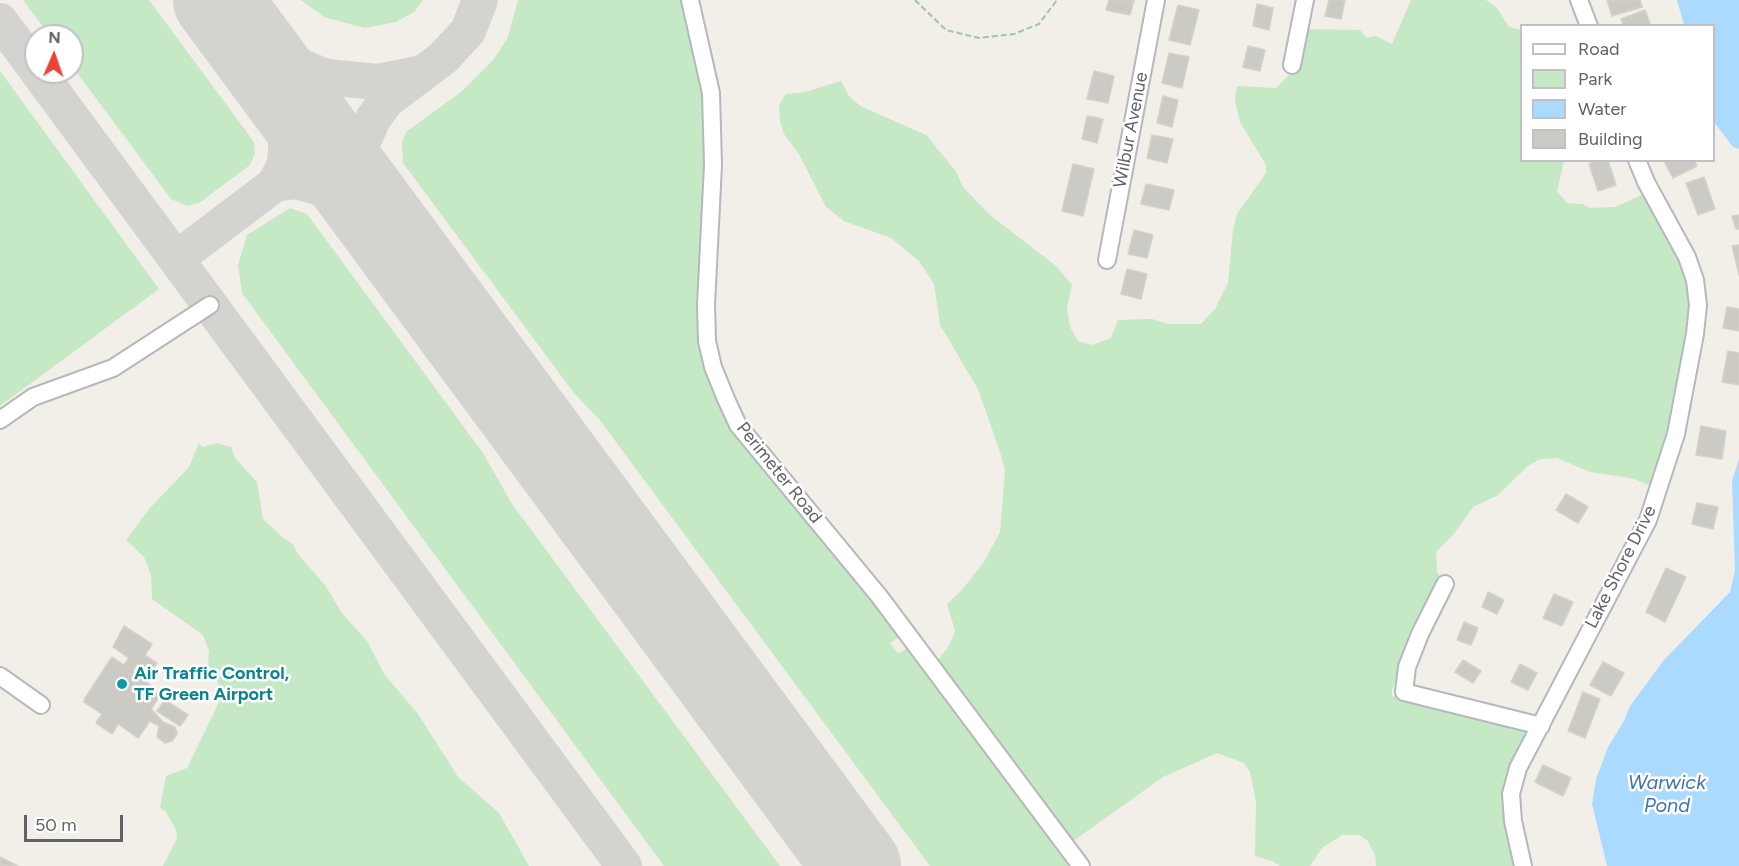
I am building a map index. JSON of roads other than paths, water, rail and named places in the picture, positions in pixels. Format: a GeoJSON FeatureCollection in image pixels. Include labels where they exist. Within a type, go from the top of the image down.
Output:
{"type":"FeatureCollection","features":[{"type":"Feature","properties":{"kind":"street","name":"Perimeter Road"},"geometry":{"type":"LineString","coordinates":[[690,0],[711,93],[713,165],[706,305],[707,341],[713,367],[726,399],[738,425],[879,596],[1081,866]]}},
{"type":"Feature","properties":{"kind":"street","name":"Wilbur Avenue"},"geometry":{"type":"LineString","coordinates":[[1107,260],[1156,0]]}},
{"type":"Feature","properties":{"kind":"street"},"geometry":{"type":"LineString","coordinates":[[1292,65],[1305,0]]}},
{"type":"Feature","properties":{"kind":"street"},"geometry":{"type":"LineString","coordinates":[[1579,0],[1588,24]]}},
{"type":"Feature","properties":{"kind":"street","name":"Lake Shore Drive"},"geometry":{"type":"LineString","coordinates":[[1523,866],[1513,821],[1511,794],[1518,768],[1583,640],[1648,520],[1676,434],[1687,383],[1698,304],[1695,280],[1687,257],[1646,182],[1638,162]]}},
{"type":"Feature","properties":{"kind":"street"},"geometry":{"type":"LineString","coordinates":[[0,420],[33,397],[113,368],[210,305]]}},
{"type":"Feature","properties":{"kind":"street"},"geometry":{"type":"LineString","coordinates":[[1445,584],[1420,634],[1404,678],[1404,692],[1541,726]]}},
{"type":"Feature","properties":{"kind":"street"},"geometry":{"type":"LineString","coordinates":[[0,676],[41,705]]}},
{"type":"Feature","properties":{"kind":"water"},"geometry":{"type":"Polygon","coordinates":[[[1677,0],[1739,0],[1739,149],[1733,147],[1715,123],[1715,24],[1684,24],[1677,0]]]}},
{"type":"Feature","properties":{"kind":"water","name":"Warwick Pond"},"geometry":{"type":"Polygon","coordinates":[[[1739,459],[1739,866],[1607,866],[1592,804],[1596,779],[1608,747],[1624,721],[1630,706],[1664,660],[1730,592],[1735,570],[1732,481],[1739,459]]]}},
{"type":"Feature","properties":{"kind":"place","name":"Air Traffic Control, TF Green Airport"},"geometry":{"type":"Point","coordinates":[122,684]}}]}
